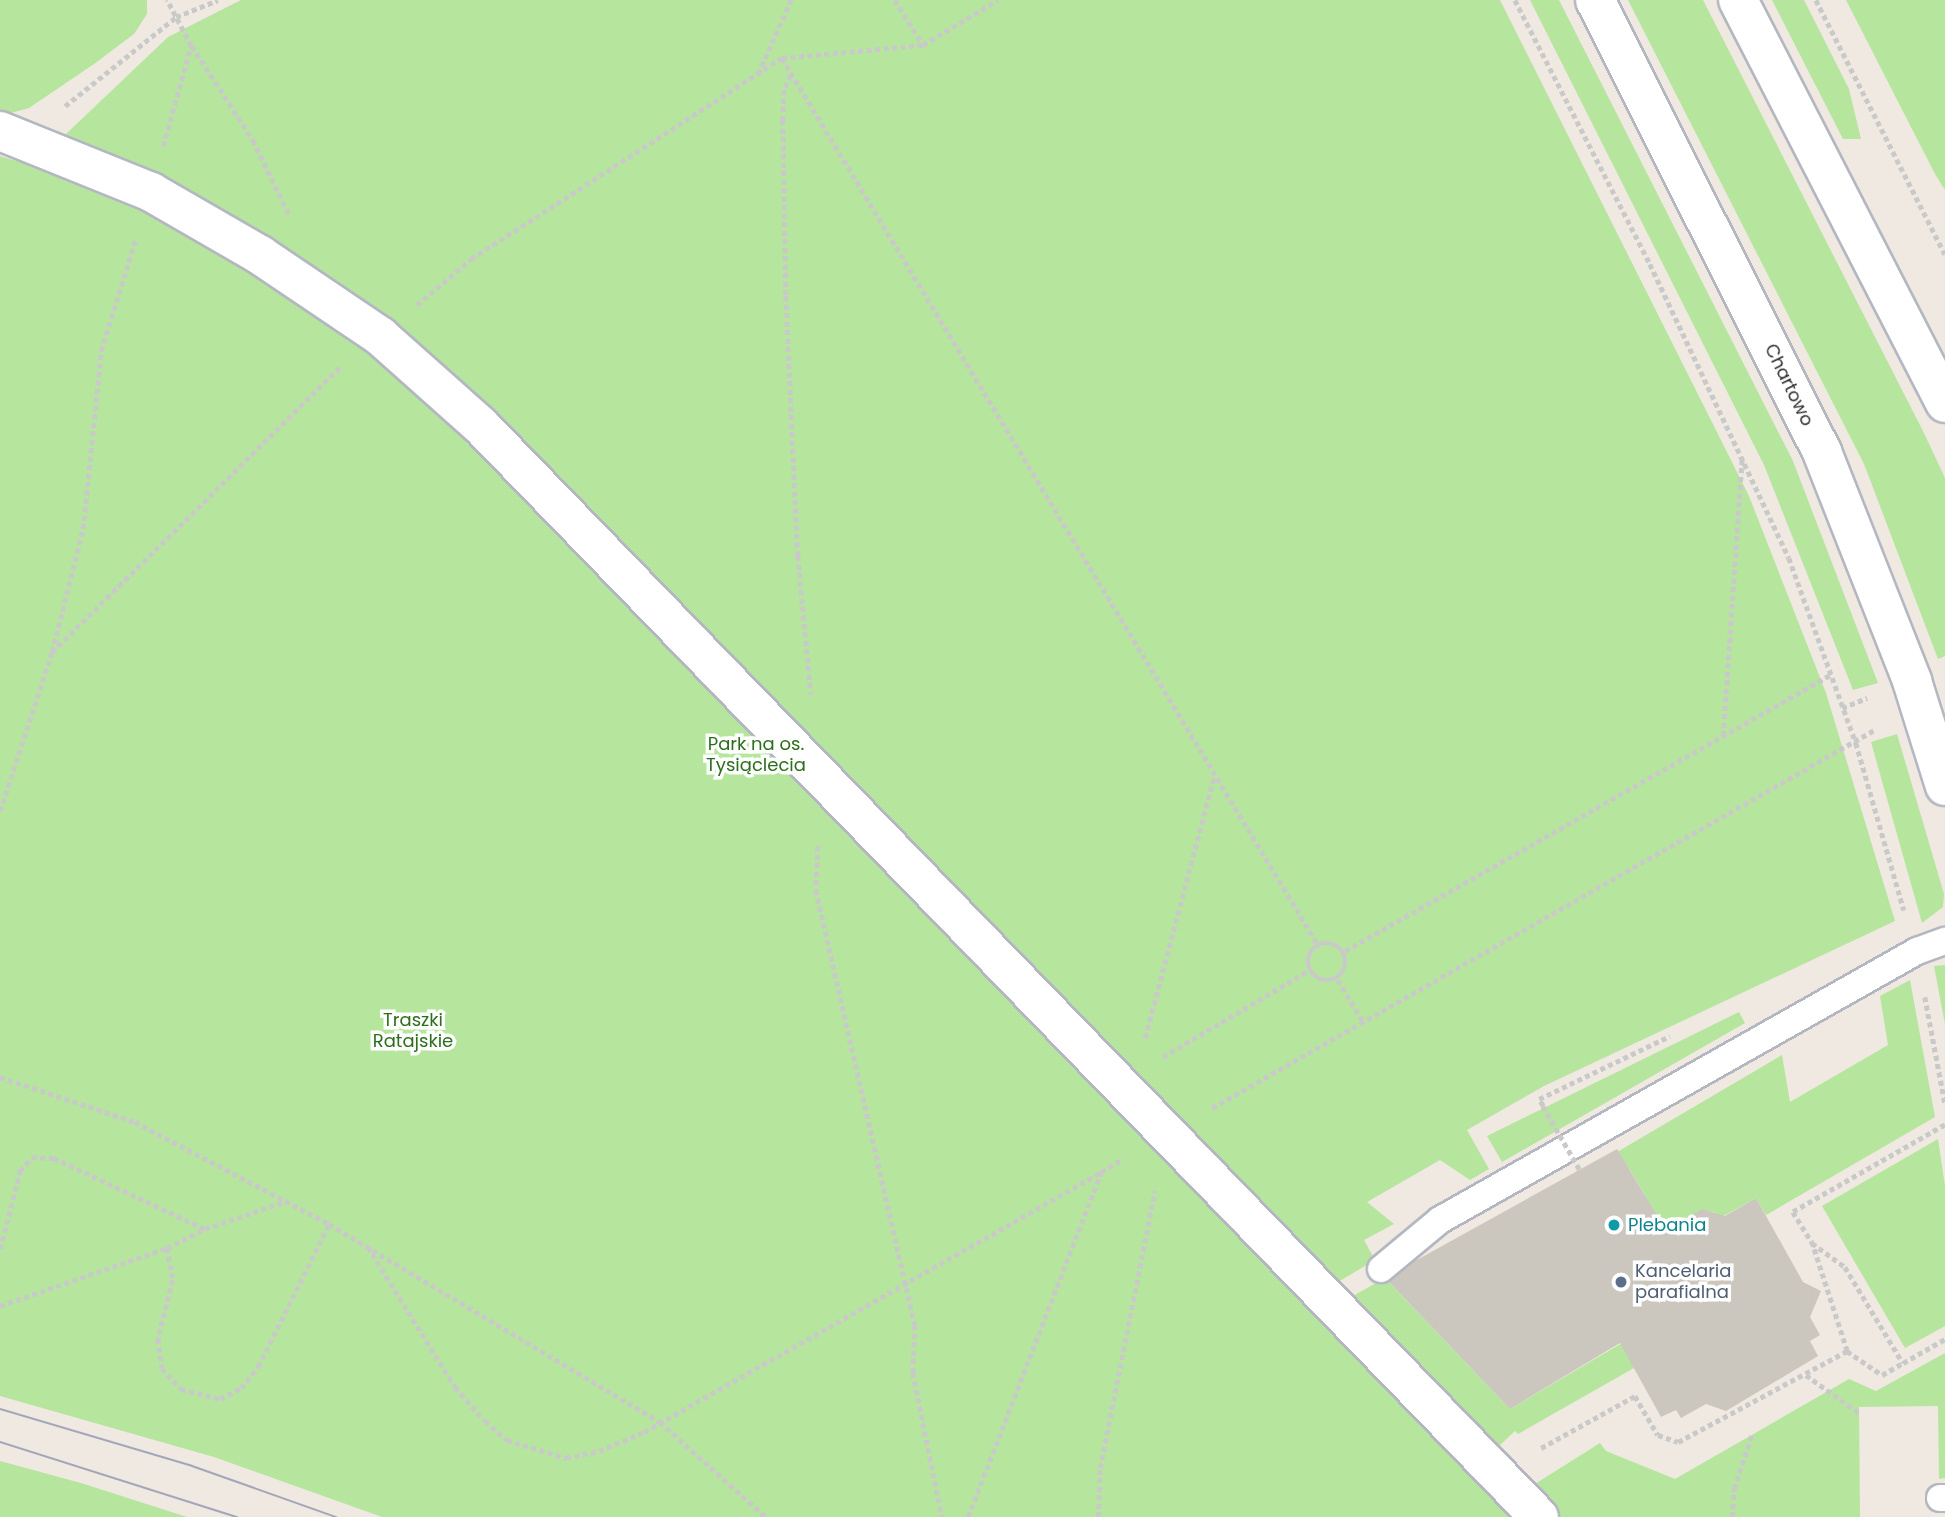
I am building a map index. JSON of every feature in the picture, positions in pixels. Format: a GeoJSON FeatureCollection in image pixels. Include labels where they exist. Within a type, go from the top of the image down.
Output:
{"type":"FeatureCollection","features":[{"type":"Feature","properties":{"kind":"street","name":"Chartowo"},"geometry":{"type":"LineString","coordinates":[[1595,0],[1822,452],[1912,681],[1945,786]]}},
{"type":"Feature","properties":{"kind":"street"},"geometry":{"type":"LineString","coordinates":[[1738,0],[1945,403]]}},
{"type":"Feature","properties":{"kind":"street"},"geometry":{"type":"LineString","coordinates":[[13,135],[151,192],[307,286],[380,336],[480,425],[1164,1134],[1539,1517]]}},
{"type":"Feature","properties":{"kind":"lane"},"geometry":{"type":"LineString","coordinates":[[1381,1269],[1440,1220],[1917,951],[1945,940]]}},
{"type":"Feature","properties":{"kind":"path"},"geometry":{"type":"LineString","coordinates":[[167,0],[191,46],[253,140],[310,256],[307,286]]}},
{"type":"Feature","properties":{"kind":"path"},"geometry":{"type":"LineString","coordinates":[[13,135],[176,17],[218,0]]}},
{"type":"Feature","properties":{"kind":"path"},"geometry":{"type":"LineString","coordinates":[[757,75],[791,0]]}},
{"type":"Feature","properties":{"kind":"path"},"geometry":{"type":"LineString","coordinates":[[895,0],[923,45]]}},
{"type":"Feature","properties":{"kind":"path"},"geometry":{"type":"LineString","coordinates":[[52,653],[331,374],[471,259],[782,58],[923,45],[998,0]]}},
{"type":"Feature","properties":{"kind":"path"},"geometry":{"type":"LineString","coordinates":[[1516,0],[1789,558],[1856,743],[1917,951],[1945,1103]]}},
{"type":"Feature","properties":{"kind":"path"},"geometry":{"type":"LineString","coordinates":[[1816,0],[1945,254]]}},
{"type":"Feature","properties":{"kind":"path"},"geometry":{"type":"LineString","coordinates":[[0,811],[52,653],[83,529],[101,351],[151,192],[191,46]]}},
{"type":"Feature","properties":{"kind":"path"},"geometry":{"type":"LineString","coordinates":[[782,58],[1317,943]]}},
{"type":"Feature","properties":{"kind":"path"},"geometry":{"type":"LineString","coordinates":[[791,75],[784,90],[783,120],[786,296],[798,556],[821,777],[816,890],[915,1325],[914,1373],[942,1517]]}},
{"type":"Feature","properties":{"kind":"path"},"geometry":{"type":"LineString","coordinates":[[1723,736],[1742,459]]}},
{"type":"Feature","properties":{"kind":"path"},"geometry":{"type":"LineString","coordinates":[[1345,951],[1830,675]]}},
{"type":"Feature","properties":{"kind":"path"},"geometry":{"type":"LineString","coordinates":[[368,1247],[455,1387],[508,1440],[566,1458],[599,1451],[660,1422],[1856,743]]}},
{"type":"Feature","properties":{"kind":"path"},"geometry":{"type":"LineString","coordinates":[[1117,1084],[1142,1046],[1214,775]]}},
{"type":"Feature","properties":{"kind":"path"},"geometry":{"type":"LineString","coordinates":[[1317,943],[1332,943],[1345,951]]}},
{"type":"Feature","properties":{"kind":"path"},"geometry":{"type":"LineString","coordinates":[[1308,971],[1308,957],[1317,943]]}},
{"type":"Feature","properties":{"kind":"path"},"geometry":{"type":"LineString","coordinates":[[1338,980],[1346,967],[1345,951]]}},
{"type":"Feature","properties":{"kind":"path"},"geometry":{"type":"LineString","coordinates":[[1117,1084],[1308,971]]}},
{"type":"Feature","properties":{"kind":"path"},"geometry":{"type":"LineString","coordinates":[[1308,971],[1320,980],[1338,980]]}},
{"type":"Feature","properties":{"kind":"path"},"geometry":{"type":"LineString","coordinates":[[1338,980],[1364,1023]]}},
{"type":"Feature","properties":{"kind":"path"},"geometry":{"type":"LineString","coordinates":[[0,1077],[135,1122],[330,1224],[660,1422],[766,1517]]}},
{"type":"Feature","properties":{"kind":"path"},"geometry":{"type":"LineString","coordinates":[[1543,1106],[1580,1170]]}},
{"type":"Feature","properties":{"kind":"path"},"geometry":{"type":"LineString","coordinates":[[1945,1125],[1793,1212],[1812,1243],[1847,1351],[1882,1375],[1945,1339]]}},
{"type":"Feature","properties":{"kind":"path"},"geometry":{"type":"LineString","coordinates":[[1098,1517],[1100,1468],[1164,1134]]}},
{"type":"Feature","properties":{"kind":"path"},"geometry":{"type":"LineString","coordinates":[[0,1249],[20,1171],[32,1157],[54,1157],[205,1229]]}},
{"type":"Feature","properties":{"kind":"path"},"geometry":{"type":"LineString","coordinates":[[968,1517],[1101,1172]]}},
{"type":"Feature","properties":{"kind":"path"},"geometry":{"type":"LineString","coordinates":[[0,1306],[167,1248],[205,1229],[286,1201]]}},
{"type":"Feature","properties":{"kind":"path"},"geometry":{"type":"LineString","coordinates":[[167,1248],[173,1280],[158,1339],[162,1368],[181,1389],[220,1399],[241,1388],[258,1367],[330,1224]]}},
{"type":"Feature","properties":{"kind":"path"},"geometry":{"type":"LineString","coordinates":[[1812,1243],[1845,1267],[1903,1363]]}},
{"type":"Feature","properties":{"kind":"path"},"geometry":{"type":"LineString","coordinates":[[1534,1452],[1635,1395],[1658,1435],[1678,1442],[1847,1351]]}},
{"type":"Feature","properties":{"kind":"path"},"geometry":{"type":"LineString","coordinates":[[1806,1375],[1858,1413]]}},
{"type":"Feature","properties":{"kind":"path"},"geometry":{"type":"LineString","coordinates":[[1732,1517],[1734,1489],[1752,1434]]}},
{"type":"Feature","properties":{"kind":"green space"},"geometry":{"type":"Polygon","coordinates":[[[0,0],[147,0],[147,14],[134,34],[94,64],[29,108],[0,116],[0,0]]]}},
{"type":"Feature","properties":{"kind":"green space","name":"Park na os. Tysiąclecia"},"geometry":{"type":"Polygon","coordinates":[[[241,0],[1500,0],[1749,496],[1826,693],[1895,921],[1544,1086],[1467,1130],[1489,1169],[1470,1180],[1440,1160],[1367,1202],[1394,1224],[1364,1240],[1375,1260],[1338,1282],[1353,1296],[1385,1278],[1510,1409],[1634,1336],[1634,1368],[1518,1434],[1515,1431],[1499,1446],[1535,1484],[1600,1443],[1606,1451],[1675,1479],[1849,1379],[1876,1391],[1945,1353],[1945,1478],[1939,1479],[1938,1406],[1859,1407],[1860,1517],[382,1517],[214,1457],[0,1396],[0,156],[16,161],[66,134],[168,37],[241,0]]]}},
{"type":"Feature","properties":{"kind":"green space"},"geometry":{"type":"Polygon","coordinates":[[[1530,0],[1559,0],[1793,461],[1878,683],[1853,690],[1764,465],[1530,0]]]}},
{"type":"Feature","properties":{"kind":"green space"},"geometry":{"type":"Polygon","coordinates":[[[1628,0],[1703,0],[1924,433],[1945,478],[1945,656],[1938,659],[1864,464],[1628,0]]]}},
{"type":"Feature","properties":{"kind":"green space"},"geometry":{"type":"Polygon","coordinates":[[[1772,0],[1804,0],[1849,89],[1861,139],[1843,139],[1772,0]]]}},
{"type":"Feature","properties":{"kind":"green space"},"geometry":{"type":"Polygon","coordinates":[[[1846,0],[1945,0],[1945,190],[1935,174],[1846,0]]]}},
{"type":"Feature","properties":{"kind":"green space"},"geometry":{"type":"Polygon","coordinates":[[[1897,734],[1944,894],[1943,907],[1922,923],[1871,742],[1897,734]]]}},
{"type":"Feature","properties":{"kind":"green space"},"geometry":{"type":"Polygon","coordinates":[[[1945,965],[1945,1024],[1934,966],[1945,965]]]}},
{"type":"Feature","properties":{"kind":"green space"},"geometry":{"type":"Polygon","coordinates":[[[1910,980],[1935,1117],[1766,1215],[1756,1198],[1720,1218],[1714,1212],[1699,1211],[1687,1221],[1673,1261],[1645,1195],[1630,1170],[1612,1155],[1782,1055],[1790,1102],[1888,1045],[1880,996],[1910,980]]]}},
{"type":"Feature","properties":{"kind":"green space"},"geometry":{"type":"Polygon","coordinates":[[[1739,1012],[1745,1023],[1502,1162],[1487,1136],[1739,1012]]]}},
{"type":"Feature","properties":{"kind":"green space"},"geometry":{"type":"Polygon","coordinates":[[[1938,1139],[1945,1186],[1945,1326],[1905,1348],[1822,1206],[1938,1139]]]}},
{"type":"Feature","properties":{"kind":"green space"},"geometry":{"type":"Polygon","coordinates":[[[0,1461],[81,1483],[187,1517],[0,1517],[0,1461]]]}},
{"type":"Feature","properties":{"kind":"building"},"geometry":{"type":"Polygon","coordinates":[[[1617,1149],[1666,1230],[1702,1209],[1725,1216],[1756,1198],[1803,1282],[1821,1291],[1810,1317],[1820,1335],[1810,1341],[1818,1356],[1726,1411],[1706,1404],[1681,1418],[1676,1410],[1661,1417],[1620,1343],[1510,1409],[1389,1282],[1415,1261],[1617,1149]]]}},
{"type":"Feature","properties":{"kind":"tram line"},"geometry":{"type":"LineString","coordinates":[[0,1409],[192,1466],[336,1517]]}},
{"type":"Feature","properties":{"kind":"tram line"},"geometry":{"type":"LineString","coordinates":[[0,1442],[237,1517]]}},
{"type":"Feature","properties":{"kind":"place","name":"Plebania"},"geometry":{"type":"Point","coordinates":[1614,1225]}},
{"type":"Feature","properties":{"kind":"place","name":"Kancelaria parafialna"},"geometry":{"type":"Point","coordinates":[1621,1282]}},
{"type":"Feature","properties":{"kind":"park label","name":"Traszki Ratajskie"},"geometry":{"type":"Point","coordinates":[413,1031]}}]}
